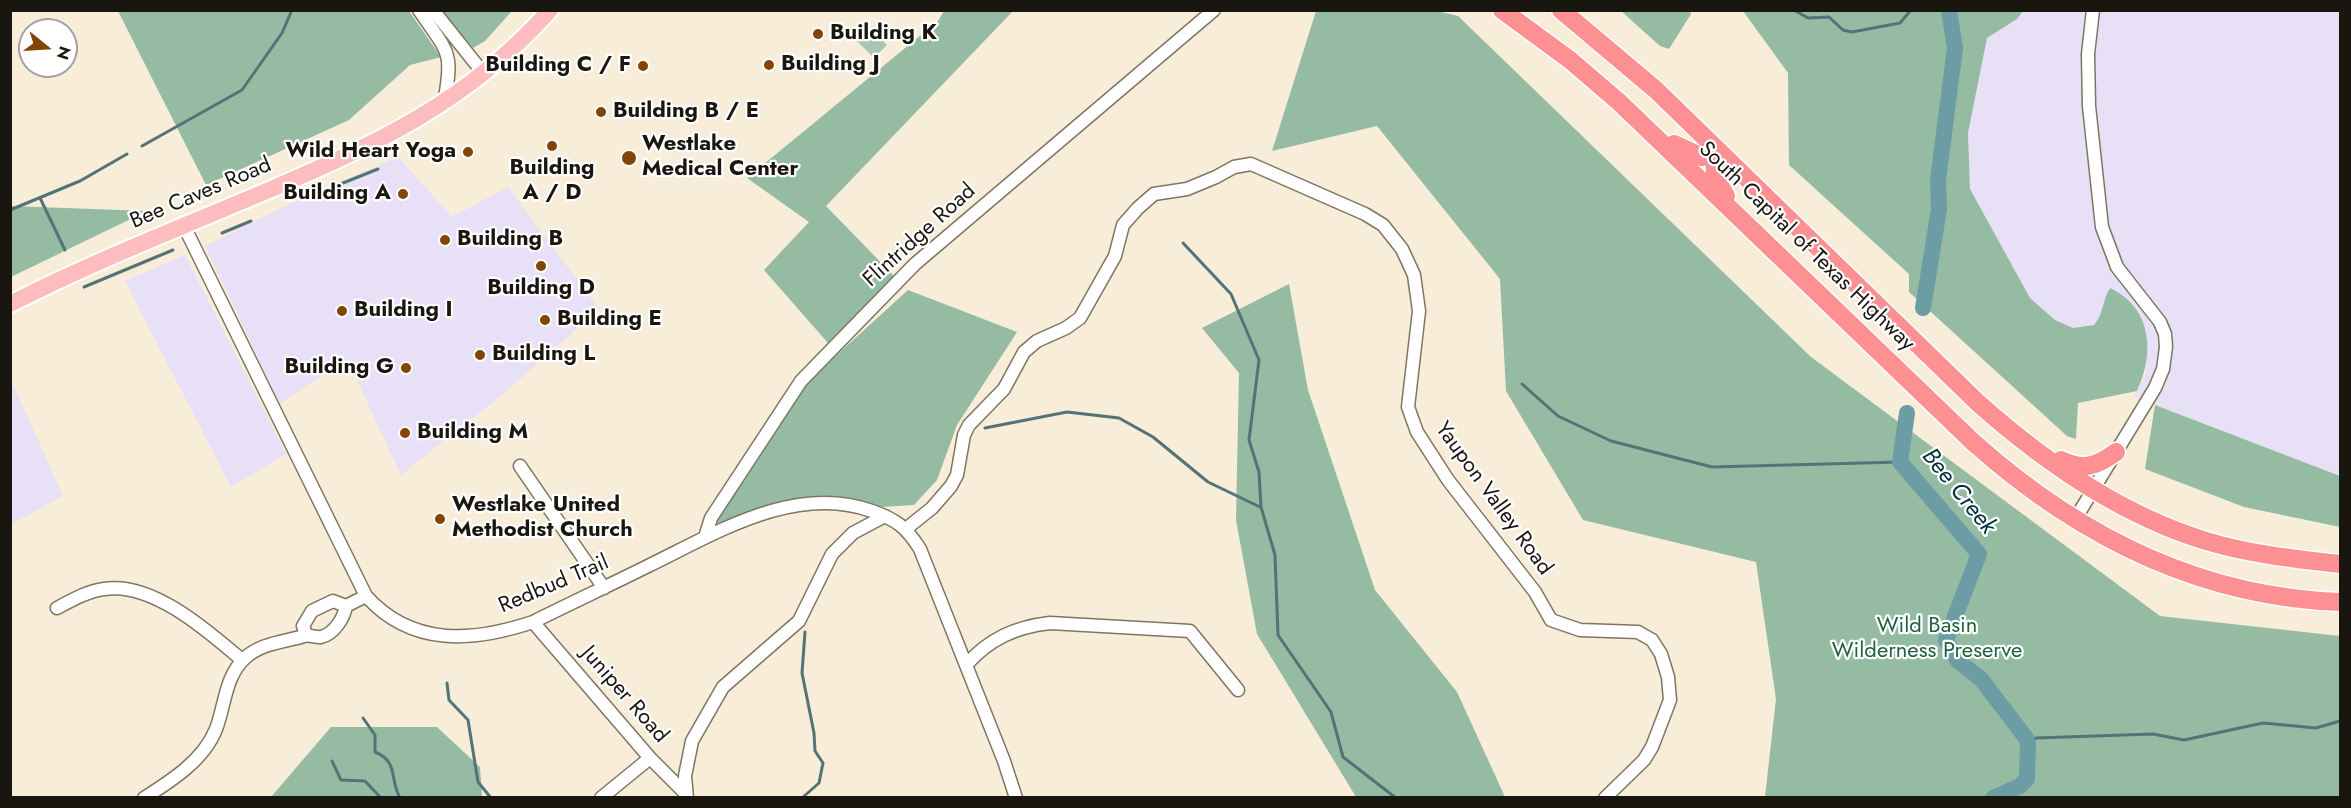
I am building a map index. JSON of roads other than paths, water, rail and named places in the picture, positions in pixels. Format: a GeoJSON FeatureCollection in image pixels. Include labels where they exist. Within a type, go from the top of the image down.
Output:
{"type":"FeatureCollection","features":[{"type":"Feature","properties":{"kind":"highway","name":"South Capital of Texas Highway"},"geometry":{"type":"LineString","coordinates":[[1502,10],[1576,65],[1631,112],[1973,442],[2006,471],[2074,520],[2100,536],[2220,584],[2286,597],[2340,602]]}},
{"type":"Feature","properties":{"kind":"highway","name":"South Capital of Texas Highway"},"geometry":{"type":"LineString","coordinates":[[1561,10],[1632,68],[1977,402],[2024,443],[2142,516],[2206,541],[2246,551],[2340,564]]}},
{"type":"Feature","properties":{"kind":"highway"},"geometry":{"type":"LineString","coordinates":[[1631,112],[1687,152],[1707,157],[1719,151]]}},
{"type":"Feature","properties":{"kind":"highway"},"geometry":{"type":"LineString","coordinates":[[1719,151],[1714,176],[1742,219]]}},
{"type":"Feature","properties":{"kind":"highway"},"geometry":{"type":"LineString","coordinates":[[2024,443],[2069,464],[2085,467],[2098,465],[2116,452]]}},
{"type":"Feature","properties":{"kind":"main road","name":"Bee Caves Road"},"geometry":{"type":"LineString","coordinates":[[10,304],[105,260],[370,146],[444,103],[484,74],[550,10]]}},
{"type":"Feature","properties":{"kind":"street"},"geometry":{"type":"LineString","coordinates":[[419,10],[449,54],[450,70],[444,103]]}},
{"type":"Feature","properties":{"kind":"street"},"geometry":{"type":"LineString","coordinates":[[434,10],[484,74]]}},
{"type":"Feature","properties":{"kind":"street","name":"Flintridge Road"},"geometry":{"type":"LineString","coordinates":[[705,537],[711,518],[809,373],[915,264],[1214,10]]}},
{"type":"Feature","properties":{"kind":"street"},"geometry":{"type":"LineString","coordinates":[[2074,520],[2155,388],[2163,369],[2166,348],[2160,322],[2117,267],[2102,227],[2089,106],[2088,54],[2093,10]]}},
{"type":"Feature","properties":{"kind":"street","name":"Yaupon Valley Road"},"geometry":{"type":"LineString","coordinates":[[907,528],[932,508],[951,486],[957,475],[964,435],[969,425],[1004,389],[1012,369],[1024,352],[1037,341],[1066,328],[1080,318],[1116,256],[1123,225],[1138,208],[1154,194],[1186,189],[1216,177],[1233,166],[1251,164],[1365,214],[1383,225],[1402,249],[1414,275],[1419,310],[1408,408],[1430,455],[1535,592],[1551,620],[1580,630],[1638,632],[1652,640],[1661,654],[1668,677],[1670,700],[1661,726],[1644,760],[1605,798]]}},
{"type":"Feature","properties":{"kind":"street","name":"Redbud Trail"},"geometry":{"type":"LineString","coordinates":[[184,226],[366,596],[393,621],[431,634],[486,634],[533,622],[705,537],[797,505],[817,501],[849,503],[885,516],[907,528]]}},
{"type":"Feature","properties":{"kind":"street"},"geometry":{"type":"LineString","coordinates":[[520,466],[604,588]]}},
{"type":"Feature","properties":{"kind":"street"},"geometry":{"type":"LineString","coordinates":[[849,503],[857,518],[853,533]]}},
{"type":"Feature","properties":{"kind":"street"},"geometry":{"type":"LineString","coordinates":[[687,796],[685,776],[692,741],[723,687],[799,621],[832,554],[853,533],[885,516]]}},
{"type":"Feature","properties":{"kind":"street"},"geometry":{"type":"LineString","coordinates":[[907,528],[920,549],[1016,798]]}},
{"type":"Feature","properties":{"kind":"street"},"geometry":{"type":"LineString","coordinates":[[57,608],[102,589],[124,588],[145,592],[203,629],[242,660]]}},
{"type":"Feature","properties":{"kind":"street"},"geometry":{"type":"LineString","coordinates":[[144,798],[188,766],[207,746],[218,725],[227,687],[242,660],[260,648],[306,634],[321,637],[330,633],[341,620],[346,606],[366,596]]}},
{"type":"Feature","properties":{"kind":"street"},"geometry":{"type":"LineString","coordinates":[[306,634],[303,626],[312,611],[333,601],[346,606]]}},
{"type":"Feature","properties":{"kind":"street","name":"Juniper Road"},"geometry":{"type":"LineString","coordinates":[[533,622],[650,758],[687,796]]}},
{"type":"Feature","properties":{"kind":"street"},"geometry":{"type":"LineString","coordinates":[[966,665],[989,643],[1026,626],[1050,623],[1190,631],[1238,690]]}},
{"type":"Feature","properties":{"kind":"street"},"geometry":{"type":"LineString","coordinates":[[601,798],[650,758]]}},
{"type":"Feature","properties":{"kind":"waterway"},"geometry":{"type":"LineString","coordinates":[[142,146],[242,90],[282,33],[292,10]]}},
{"type":"Feature","properties":{"kind":"waterway"},"geometry":{"type":"LineString","coordinates":[[1794,10],[1808,18],[1829,17],[1843,30],[1852,32],[1900,23],[1911,10]]}},
{"type":"Feature","properties":{"kind":"waterway","name":"Bee Creek"},"geometry":{"type":"LineString","coordinates":[[1923,308],[1939,209],[1938,180],[1955,48],[1949,10]]}},
{"type":"Feature","properties":{"kind":"waterway"},"geometry":{"type":"LineString","coordinates":[[10,210],[80,181],[127,154]]}},
{"type":"Feature","properties":{"kind":"waterway"},"geometry":{"type":"LineString","coordinates":[[323,191],[378,169]]}},
{"type":"Feature","properties":{"kind":"waterway"},"geometry":{"type":"LineString","coordinates":[[40,198],[65,250]]}},
{"type":"Feature","properties":{"kind":"waterway"},"geometry":{"type":"LineString","coordinates":[[222,233],[251,221]]}},
{"type":"Feature","properties":{"kind":"waterway"},"geometry":{"type":"LineString","coordinates":[[1183,243],[1231,294],[1259,360],[1249,440],[1259,472],[1261,507],[1275,555],[1278,635],[1331,712],[1343,757],[1396,798]]}},
{"type":"Feature","properties":{"kind":"waterway"},"geometry":{"type":"LineString","coordinates":[[84,287],[173,250]]}},
{"type":"Feature","properties":{"kind":"waterway"},"geometry":{"type":"LineString","coordinates":[[1522,384],[1558,416],[1611,441],[1712,467],[1900,462]]}},
{"type":"Feature","properties":{"kind":"waterway"},"geometry":{"type":"LineString","coordinates":[[985,428],[1067,412],[1119,418],[1153,437],[1208,482],[1260,507]]}},
{"type":"Feature","properties":{"kind":"waterway","name":"Bee Creek"},"geometry":{"type":"LineString","coordinates":[[1907,413],[1900,462],[1979,554],[1946,640],[1958,661],[1981,679],[2028,743],[2027,779],[2020,786],[1993,798]]}},
{"type":"Feature","properties":{"kind":"waterway"},"geometry":{"type":"LineString","coordinates":[[802,798],[819,783],[823,763],[815,751],[814,733],[802,673],[805,632]]}},
{"type":"Feature","properties":{"kind":"waterway"},"geometry":{"type":"LineString","coordinates":[[447,683],[449,700],[468,720],[478,782],[491,798]]}},
{"type":"Feature","properties":{"kind":"waterway"},"geometry":{"type":"LineString","coordinates":[[363,718],[375,735],[375,752],[383,756],[391,766],[400,798]]}},
{"type":"Feature","properties":{"kind":"waterway"},"geometry":{"type":"LineString","coordinates":[[2028,743],[2036,738],[2153,734],[2184,740],[2263,723],[2316,728],[2340,721]]}},
{"type":"Feature","properties":{"kind":"waterway"},"geometry":{"type":"LineString","coordinates":[[332,761],[341,780],[365,781],[381,798]]}},
{"type":"Feature","properties":{"kind":"place","name":"Building K"},"geometry":{"type":"Point","coordinates":[818,34]}},
{"type":"Feature","properties":{"kind":"place","name":"Building J"},"geometry":{"type":"Point","coordinates":[769,65]}},
{"type":"Feature","properties":{"kind":"place","name":"Building C / F"},"geometry":{"type":"Point","coordinates":[643,66]}},
{"type":"Feature","properties":{"kind":"place","name":"Building B / E"},"geometry":{"type":"Point","coordinates":[601,112]}},
{"type":"Feature","properties":{"kind":"place","name":"Building A / D"},"geometry":{"type":"Point","coordinates":[552,146]}},
{"type":"Feature","properties":{"kind":"place","name":"Wild Heart Yoga"},"geometry":{"type":"Point","coordinates":[468,152]}},
{"type":"Feature","properties":{"kind":"place","name":"Westlake Medical Center"},"geometry":{"type":"Point","coordinates":[629,158]}},
{"type":"Feature","properties":{"kind":"place","name":"Building A"},"geometry":{"type":"Point","coordinates":[403,194]}},
{"type":"Feature","properties":{"kind":"place","name":"Building B"},"geometry":{"type":"Point","coordinates":[445,240]}},
{"type":"Feature","properties":{"kind":"place","name":"Building D"},"geometry":{"type":"Point","coordinates":[541,266]}},
{"type":"Feature","properties":{"kind":"place","name":"Building I"},"geometry":{"type":"Point","coordinates":[342,311]}},
{"type":"Feature","properties":{"kind":"place","name":"Building E"},"geometry":{"type":"Point","coordinates":[545,320]}},
{"type":"Feature","properties":{"kind":"place","name":"Building L"},"geometry":{"type":"Point","coordinates":[480,355]}},
{"type":"Feature","properties":{"kind":"place","name":"Building G"},"geometry":{"type":"Point","coordinates":[406,368]}},
{"type":"Feature","properties":{"kind":"place","name":"Building M"},"geometry":{"type":"Point","coordinates":[405,433]}},
{"type":"Feature","properties":{"kind":"place","name":"Westlake United Methodist Church"},"geometry":{"type":"Point","coordinates":[440,519]}},
{"type":"Feature","properties":{"kind":"park label","name":"Wild Basin Wilderness Preserve"},"geometry":{"type":"Point","coordinates":[1927,640]}}]}
